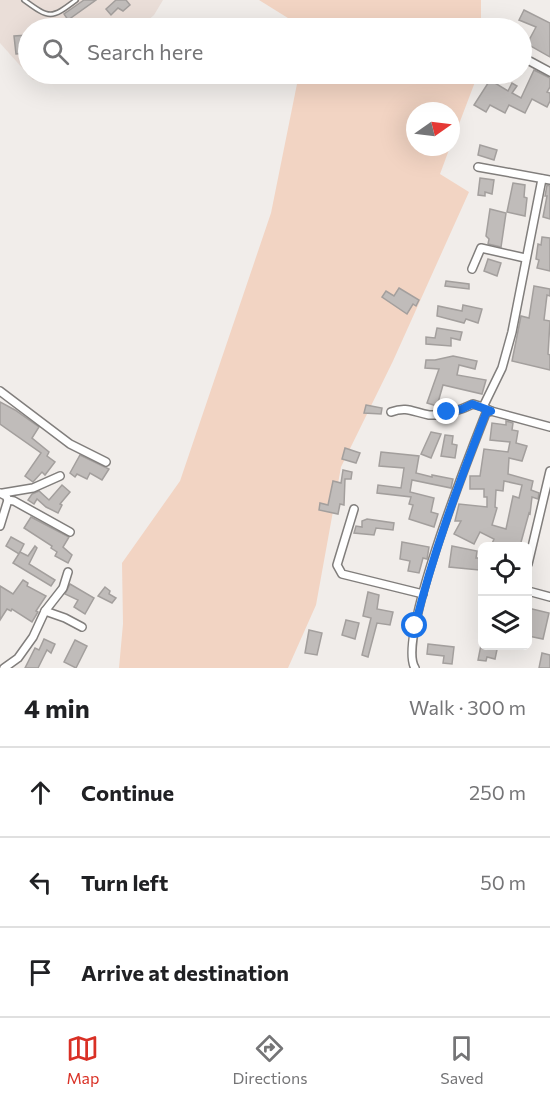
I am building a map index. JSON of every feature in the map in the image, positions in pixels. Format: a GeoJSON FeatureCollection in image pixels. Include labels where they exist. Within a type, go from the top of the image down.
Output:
{"type":"FeatureCollection","features":[{"type":"Feature","properties":{"kind":"street"},"geometry":{"type":"LineString","coordinates":[[532,62],[550,72]]}},
{"type":"Feature","properties":{"kind":"street"},"geometry":{"type":"LineString","coordinates":[[411,667],[415,626],[423,594],[455,492],[486,413],[512,332],[525,258],[546,179],[478,167]]}},
{"type":"Feature","properties":{"kind":"street"},"geometry":{"type":"LineString","coordinates":[[472,269],[481,248],[525,258]]}},
{"type":"Feature","properties":{"kind":"street"},"geometry":{"type":"LineString","coordinates":[[0,391],[70,444],[106,462]]}},
{"type":"Feature","properties":{"kind":"street"},"geometry":{"type":"LineString","coordinates":[[391,412],[403,408],[432,415],[462,409],[472,404],[550,428]]}},
{"type":"Feature","properties":{"kind":"street"},"geometry":{"type":"LineString","coordinates":[[532,545],[550,471]]}},
{"type":"Feature","properties":{"kind":"street"},"geometry":{"type":"LineString","coordinates":[[1,493],[33,488],[60,476]]}},
{"type":"Feature","properties":{"kind":"street"},"geometry":{"type":"LineString","coordinates":[[1,493],[8,500],[14,501],[70,532]]}},
{"type":"Feature","properties":{"kind":"street"},"geometry":{"type":"LineString","coordinates":[[0,526],[8,500]]}},
{"type":"Feature","properties":{"kind":"street"},"geometry":{"type":"LineString","coordinates":[[540,508],[550,511]]}},
{"type":"Feature","properties":{"kind":"street"},"geometry":{"type":"LineString","coordinates":[[354,509],[337,565],[342,574],[423,594]]}},
{"type":"Feature","properties":{"kind":"street"},"geometry":{"type":"LineString","coordinates":[[4,668],[18,658],[33,637],[45,611],[63,588],[68,572]]}},
{"type":"Feature","properties":{"kind":"street"},"geometry":{"type":"LineString","coordinates":[[532,592],[550,597]]}},
{"type":"Feature","properties":{"kind":"street"},"geometry":{"type":"LineString","coordinates":[[45,611],[82,627]]}},
{"type":"Feature","properties":{"kind":"lane"},"geometry":{"type":"LineString","coordinates":[[24,0],[45,14],[51,15],[61,12],[76,0]]}},
{"type":"Feature","properties":{"kind":"shaded area"},"geometry":{"type":"Polygon","coordinates":[[[0,0],[163,0],[151,18],[18,18],[18,63],[0,43],[0,0]]]}},
{"type":"Feature","properties":{"kind":"shaded area"},"geometry":{"type":"Polygon","coordinates":[[[259,0],[481,0],[481,18],[288,18],[259,0]]]}},
{"type":"Feature","properties":{"kind":"shaded area"},"geometry":{"type":"Polygon","coordinates":[[[297,84],[474,84],[460,121],[460,102],[406,102],[406,156],[447,156],[440,174],[469,192],[393,361],[341,467],[316,605],[288,668],[119,668],[123,624],[122,563],[180,481],[271,213],[297,84]]]}},
{"type":"Feature","properties":{"kind":"building"},"geometry":{"type":"Polygon","coordinates":[[[84,0],[96,0],[71,18],[67,18],[64,14],[84,0]]]}},
{"type":"Feature","properties":{"kind":"building"},"geometry":{"type":"Polygon","coordinates":[[[116,0],[126,0],[130,5],[123,11],[118,8],[111,15],[106,9],[116,0]]]}},
{"type":"Feature","properties":{"kind":"building"},"geometry":{"type":"Polygon","coordinates":[[[524,10],[550,23],[550,57],[532,47],[532,35],[536,27],[532,25],[532,18],[520,18],[524,10]]]}},
{"type":"Feature","properties":{"kind":"building"},"geometry":{"type":"Polygon","coordinates":[[[14,36],[18,36],[18,54],[16,54],[14,36]]]}},
{"type":"Feature","properties":{"kind":"building"},"geometry":{"type":"Polygon","coordinates":[[[534,70],[550,78],[550,87],[547,92],[550,93],[550,101],[547,107],[532,99],[525,113],[509,105],[505,113],[490,105],[486,112],[474,105],[487,84],[497,84],[508,91],[514,84],[517,86],[512,93],[521,98],[528,84],[532,84],[534,70]]]}},
{"type":"Feature","properties":{"kind":"building"},"geometry":{"type":"Polygon","coordinates":[[[480,145],[497,150],[494,160],[478,155],[480,145]]]}},
{"type":"Feature","properties":{"kind":"building"},"geometry":{"type":"Polygon","coordinates":[[[480,178],[494,180],[492,194],[485,192],[485,196],[478,195],[480,178]]]}},
{"type":"Feature","properties":{"kind":"building"},"geometry":{"type":"Polygon","coordinates":[[[513,183],[525,185],[524,197],[527,198],[525,216],[507,212],[513,183]]]}},
{"type":"Feature","properties":{"kind":"building"},"geometry":{"type":"Polygon","coordinates":[[[547,185],[550,186],[550,219],[543,217],[547,185]]]}},
{"type":"Feature","properties":{"kind":"building"},"geometry":{"type":"Polygon","coordinates":[[[490,209],[506,213],[501,247],[488,244],[489,239],[486,236],[490,209]]]}},
{"type":"Feature","properties":{"kind":"building"},"geometry":{"type":"Polygon","coordinates":[[[542,237],[550,238],[550,271],[537,268],[538,244],[541,245],[542,237]]]}},
{"type":"Feature","properties":{"kind":"building"},"geometry":{"type":"Polygon","coordinates":[[[488,259],[501,263],[497,276],[484,271],[488,259]]]}},
{"type":"Feature","properties":{"kind":"building"},"geometry":{"type":"Polygon","coordinates":[[[446,281],[469,284],[469,289],[445,286],[446,281]]]}},
{"type":"Feature","properties":{"kind":"building"},"geometry":{"type":"Polygon","coordinates":[[[534,286],[550,289],[550,296],[547,295],[544,320],[550,321],[548,354],[550,355],[550,370],[512,361],[521,316],[529,318],[534,286]]]}},
{"type":"Feature","properties":{"kind":"building"},"geometry":{"type":"Polygon","coordinates":[[[399,288],[419,300],[416,306],[413,304],[407,314],[382,297],[386,291],[394,296],[399,288]]]}},
{"type":"Feature","properties":{"kind":"building"},"geometry":{"type":"Polygon","coordinates":[[[463,305],[482,309],[478,323],[466,319],[464,323],[437,316],[438,306],[462,311],[463,305]]]}},
{"type":"Feature","properties":{"kind":"building"},"geometry":{"type":"Polygon","coordinates":[[[437,328],[462,332],[460,340],[451,338],[451,346],[426,344],[426,337],[435,338],[437,328]]]}},
{"type":"Feature","properties":{"kind":"building"},"geometry":{"type":"Polygon","coordinates":[[[453,356],[477,361],[475,369],[459,365],[457,375],[486,380],[482,394],[443,385],[437,406],[427,403],[439,369],[425,368],[426,360],[453,356]]]}},
{"type":"Feature","properties":{"kind":"building"},"geometry":{"type":"Polygon","coordinates":[[[0,402],[39,427],[32,438],[49,452],[47,456],[55,462],[45,475],[42,472],[33,482],[25,476],[41,453],[0,424],[0,402]]]}},
{"type":"Feature","properties":{"kind":"building"},"geometry":{"type":"Polygon","coordinates":[[[366,405],[382,408],[381,414],[364,413],[366,405]]]}},
{"type":"Feature","properties":{"kind":"building"},"geometry":{"type":"Polygon","coordinates":[[[506,421],[513,423],[512,430],[518,431],[516,443],[527,446],[522,461],[509,458],[508,474],[533,481],[531,490],[539,493],[538,499],[532,497],[530,514],[521,542],[493,542],[494,539],[480,532],[474,544],[454,534],[461,521],[455,521],[459,504],[487,507],[484,489],[470,489],[470,476],[480,476],[484,449],[508,452],[510,442],[490,440],[492,423],[506,425],[506,421]],[[504,481],[503,491],[496,490],[495,507],[497,508],[492,525],[506,529],[513,496],[519,498],[522,485],[504,481]]]}},
{"type":"Feature","properties":{"kind":"building"},"geometry":{"type":"Polygon","coordinates":[[[431,432],[441,434],[431,458],[421,454],[431,432]]]}},
{"type":"Feature","properties":{"kind":"building"},"geometry":{"type":"Polygon","coordinates":[[[445,435],[453,436],[452,444],[457,445],[455,458],[441,456],[445,435]]]}},
{"type":"Feature","properties":{"kind":"building"},"geometry":{"type":"Polygon","coordinates":[[[345,448],[360,453],[356,463],[342,459],[345,448]]]}},
{"type":"Feature","properties":{"kind":"building"},"geometry":{"type":"Polygon","coordinates":[[[381,452],[419,456],[416,473],[453,479],[451,488],[412,480],[410,492],[434,498],[431,512],[438,514],[434,527],[409,519],[413,505],[409,504],[411,497],[377,493],[378,485],[401,488],[404,468],[379,466],[381,452]]]}},
{"type":"Feature","properties":{"kind":"building"},"geometry":{"type":"Polygon","coordinates":[[[80,455],[109,469],[102,480],[90,473],[87,479],[77,474],[75,477],[70,473],[80,455]]]}},
{"type":"Feature","properties":{"kind":"building"},"geometry":{"type":"Polygon","coordinates":[[[343,470],[352,472],[351,479],[345,479],[344,505],[340,504],[338,514],[319,510],[320,503],[328,505],[333,481],[341,483],[343,470]]]}},
{"type":"Feature","properties":{"kind":"building"},"geometry":{"type":"Polygon","coordinates":[[[62,485],[70,492],[60,504],[62,505],[58,513],[37,499],[34,504],[28,500],[32,494],[39,491],[49,500],[62,485]]]}},
{"type":"Feature","properties":{"kind":"building"},"geometry":{"type":"Polygon","coordinates":[[[31,517],[69,537],[63,547],[72,555],[68,563],[55,556],[57,552],[51,548],[52,546],[24,528],[31,517]]]}},
{"type":"Feature","properties":{"kind":"building"},"geometry":{"type":"Polygon","coordinates":[[[367,519],[394,523],[393,530],[376,528],[374,535],[354,533],[356,526],[362,527],[362,521],[367,519]]]}},
{"type":"Feature","properties":{"kind":"building"},"geometry":{"type":"Polygon","coordinates":[[[11,537],[24,544],[19,554],[6,546],[11,537]]]}},
{"type":"Feature","properties":{"kind":"building"},"geometry":{"type":"Polygon","coordinates":[[[402,542],[429,547],[427,559],[423,558],[419,573],[408,571],[410,561],[400,559],[402,542]]]}},
{"type":"Feature","properties":{"kind":"building"},"geometry":{"type":"Polygon","coordinates":[[[35,546],[37,548],[29,564],[55,580],[51,586],[13,563],[20,552],[28,556],[35,546]]]}},
{"type":"Feature","properties":{"kind":"building"},"geometry":{"type":"Polygon","coordinates":[[[452,546],[477,551],[478,570],[449,567],[452,546]]]}},
{"type":"Feature","properties":{"kind":"building"},"geometry":{"type":"Polygon","coordinates":[[[23,580],[28,583],[27,586],[46,596],[36,611],[38,612],[32,622],[12,609],[11,611],[7,609],[0,620],[0,586],[13,594],[23,580]]]}},
{"type":"Feature","properties":{"kind":"building"},"geometry":{"type":"Polygon","coordinates":[[[70,584],[94,598],[85,614],[74,607],[78,600],[65,594],[70,584]]]}},
{"type":"Feature","properties":{"kind":"building"},"geometry":{"type":"Polygon","coordinates":[[[105,587],[110,591],[109,594],[116,598],[112,603],[98,596],[105,587]]]}},
{"type":"Feature","properties":{"kind":"building"},"geometry":{"type":"Polygon","coordinates":[[[368,592],[379,595],[377,609],[393,612],[390,625],[377,623],[368,657],[362,655],[371,618],[363,616],[368,592]]]}},
{"type":"Feature","properties":{"kind":"building"},"geometry":{"type":"Polygon","coordinates":[[[532,609],[549,613],[543,639],[532,637],[532,609]]]}},
{"type":"Feature","properties":{"kind":"building"},"geometry":{"type":"Polygon","coordinates":[[[346,620],[359,623],[355,639],[342,635],[346,620]]]}},
{"type":"Feature","properties":{"kind":"building"},"geometry":{"type":"Polygon","coordinates":[[[309,630],[322,633],[317,655],[305,653],[309,630]]]}},
{"type":"Feature","properties":{"kind":"building"},"geometry":{"type":"Polygon","coordinates":[[[44,639],[55,644],[51,653],[47,650],[38,668],[25,668],[35,648],[39,650],[44,639]]]}},
{"type":"Feature","properties":{"kind":"building"},"geometry":{"type":"Polygon","coordinates":[[[75,640],[87,646],[76,668],[64,662],[75,640]]]}},
{"type":"Feature","properties":{"kind":"building"},"geometry":{"type":"Polygon","coordinates":[[[428,644],[454,647],[452,664],[443,663],[444,656],[427,654],[428,644]]]}},
{"type":"Feature","properties":{"kind":"building"},"geometry":{"type":"Polygon","coordinates":[[[480,650],[497,650],[495,659],[487,657],[486,661],[478,660],[480,650]]]}},
{"type":"Feature","properties":{"kind":"building"},"geometry":{"type":"Polygon","coordinates":[[[542,653],[550,655],[550,668],[539,668],[542,653]]]}},
{"type":"Feature","properties":{"kind":"route"},"geometry":{"type":"LineString","coordinates":[[415,626],[455,492],[486,413],[491,411],[472,404],[447,412]]}}]}
